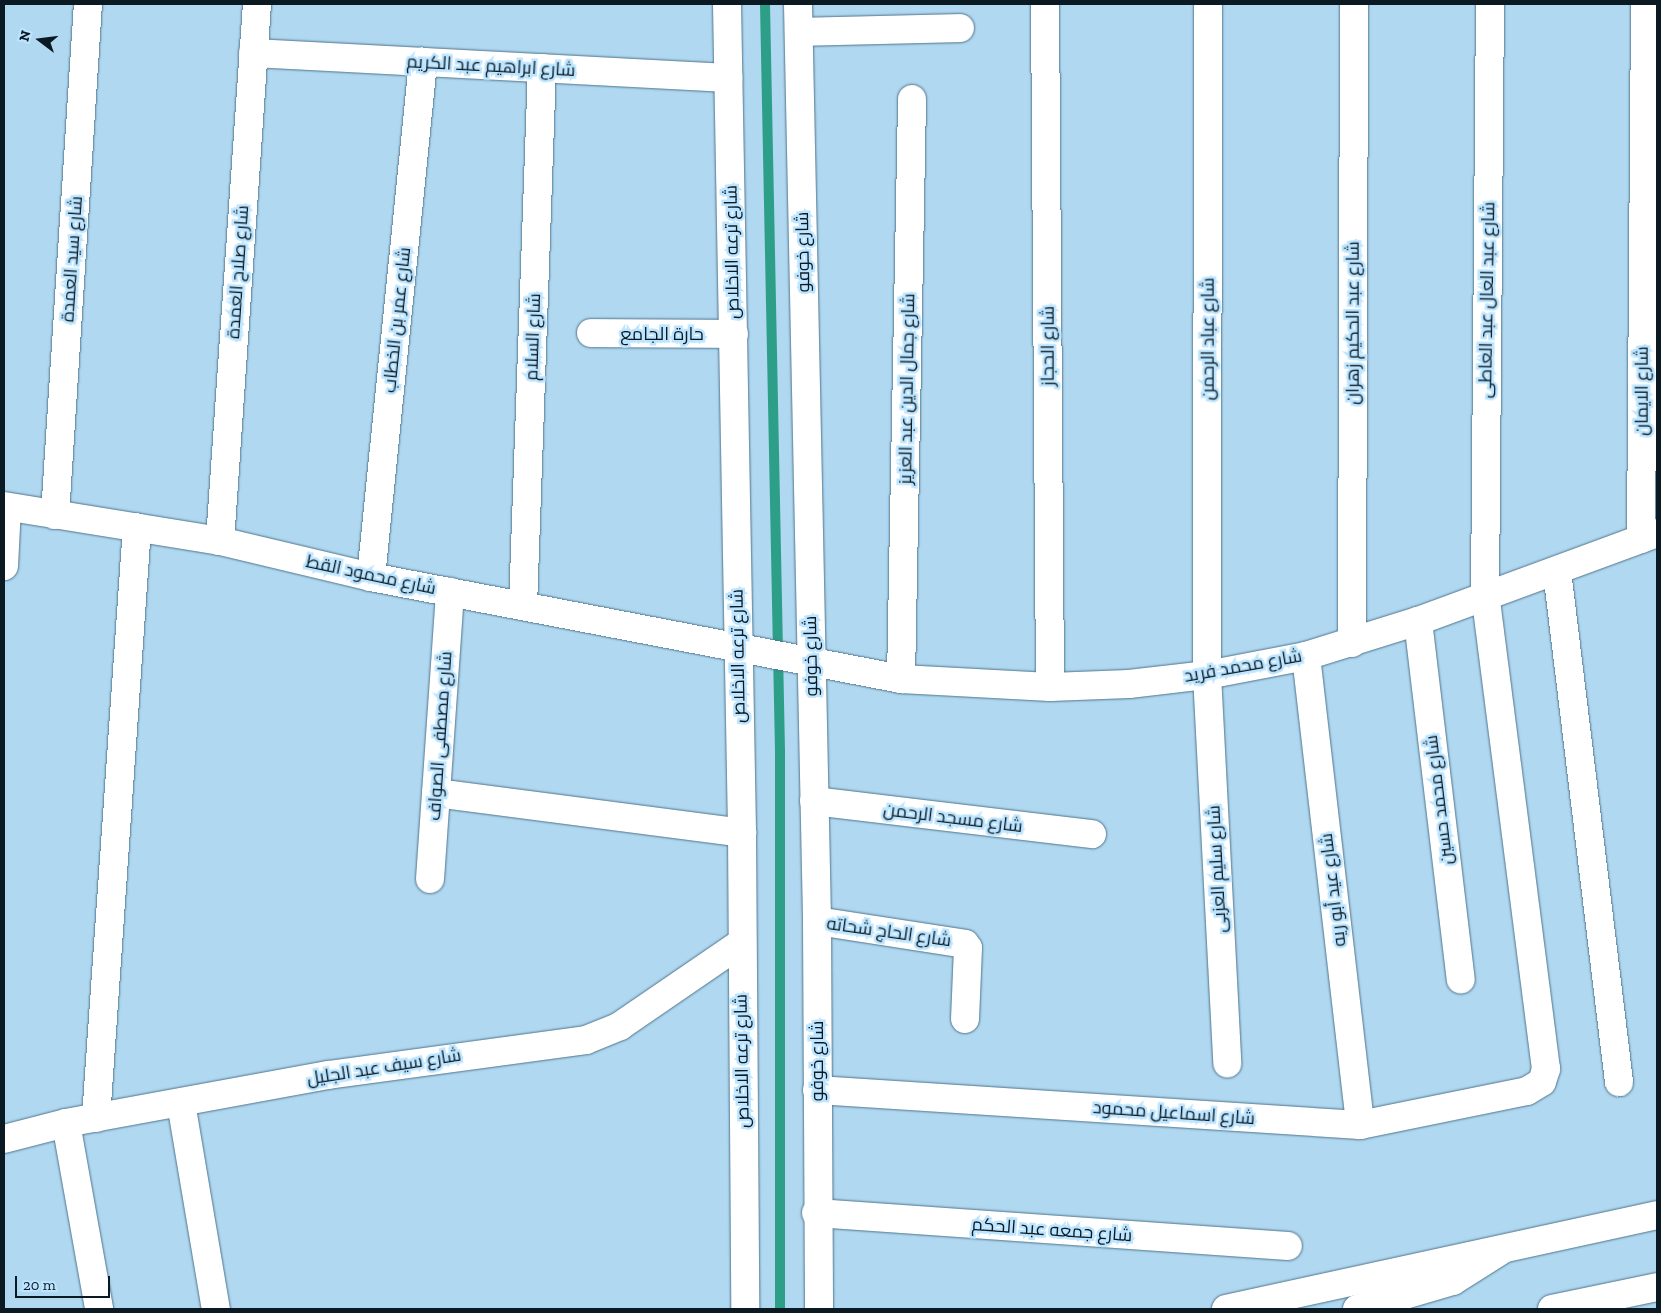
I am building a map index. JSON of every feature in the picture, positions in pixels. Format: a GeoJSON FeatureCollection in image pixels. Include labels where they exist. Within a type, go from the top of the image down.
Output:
{"type":"FeatureCollection","features":[{"type":"Feature","properties":{"kind":"street","name":"شارع سيد العمدة"},"geometry":{"type":"LineString","coordinates":[[55,514],[88,4]]}},
{"type":"Feature","properties":{"kind":"street","name":"شارع صلاح العمدة"},"geometry":{"type":"LineString","coordinates":[[220,541],[256,4]]}},
{"type":"Feature","properties":{"kind":"street","name":"شارع ترعه الاخلاص"},"geometry":{"type":"LineString","coordinates":[[727,4],[742,833],[741,943],[745,1309]]}},
{"type":"Feature","properties":{"kind":"street","name":"شارع خوفو"},"geometry":{"type":"LineString","coordinates":[[798,4],[817,921],[816,1213],[819,1309]]}},
{"type":"Feature","properties":{"kind":"street","name":"شارع الحجاز"},"geometry":{"type":"LineString","coordinates":[[1045,4],[1050,687]]}},
{"type":"Feature","properties":{"kind":"street","name":"شارع عباد الرحمن"},"geometry":{"type":"LineString","coordinates":[[1208,4],[1208,675]]}},
{"type":"Feature","properties":{"kind":"street","name":"شارع عبد الحكيم زهران"},"geometry":{"type":"LineString","coordinates":[[1352,643],[1354,4]]}},
{"type":"Feature","properties":{"kind":"street","name":"شارع عبد العال عبد العاطى"},"geometry":{"type":"LineString","coordinates":[[1490,4],[1485,596],[1546,1069],[1542,1082],[1527,1091]]}},
{"type":"Feature","properties":{"kind":"street","name":"شارع الايمان"},"geometry":{"type":"LineString","coordinates":[[1645,4],[1649,536]]}},
{"type":"Feature","properties":{"kind":"street"},"geometry":{"type":"LineString","coordinates":[[799,32],[960,28]]}},
{"type":"Feature","properties":{"kind":"street","name":"شارع ابراهيم عبد الكريم"},"geometry":{"type":"LineString","coordinates":[[253,53],[728,78]]}},
{"type":"Feature","properties":{"kind":"street","name":"شارع عمر بن الخطاب"},"geometry":{"type":"LineString","coordinates":[[371,577],[422,62]]}},
{"type":"Feature","properties":{"kind":"street","name":"شارع السلام"},"geometry":{"type":"LineString","coordinates":[[523,606],[542,68]]}},
{"type":"Feature","properties":{"kind":"street","name":"شارع جمال الدين عبد العزيز"},"geometry":{"type":"LineString","coordinates":[[901,680],[912,99]]}},
{"type":"Feature","properties":{"kind":"street","name":"حارة الجامع"},"geometry":{"type":"LineString","coordinates":[[591,334],[734,334]]}},
{"type":"Feature","properties":{"kind":"street","name":"شارع محمود القط"},"geometry":{"type":"LineString","coordinates":[[6,507],[220,541],[371,577],[811,662]]}},
{"type":"Feature","properties":{"kind":"street"},"geometry":{"type":"LineString","coordinates":[[4,566],[6,507]]}},
{"type":"Feature","properties":{"kind":"street"},"geometry":{"type":"LineString","coordinates":[[96,1118],[137,528]]}},
{"type":"Feature","properties":{"kind":"street","name":"شارع محمد فريد"},"geometry":{"type":"LineString","coordinates":[[811,662],[901,680],[1050,687],[1129,684],[1208,675],[1306,656],[1352,643],[1649,536]]}},
{"type":"Feature","properties":{"kind":"street"},"geometry":{"type":"LineString","coordinates":[[1557,570],[1619,1082]]}},
{"type":"Feature","properties":{"kind":"street","name":"شارع مصطفى الصواف"},"geometry":{"type":"LineString","coordinates":[[430,879],[450,592]]}},
{"type":"Feature","properties":{"kind":"street","name":"شارع محمد حسين"},"geometry":{"type":"LineString","coordinates":[[1418,620],[1461,978]]}},
{"type":"Feature","properties":{"kind":"street","name":"شارع عيد أبو ريه"},"geometry":{"type":"LineString","coordinates":[[1306,656],[1360,1125]]}},
{"type":"Feature","properties":{"kind":"street","name":"شارع سليم العزبى"},"geometry":{"type":"LineString","coordinates":[[1208,675],[1226,1063]]}},
{"type":"Feature","properties":{"kind":"street"},"geometry":{"type":"LineString","coordinates":[[436,793],[742,833]]}},
{"type":"Feature","properties":{"kind":"street","name":"شارع مسجد الرحمن"},"geometry":{"type":"LineString","coordinates":[[814,801],[1092,834]]}},
{"type":"Feature","properties":{"kind":"street","name":"شارع الحاج شحاته"},"geometry":{"type":"LineString","coordinates":[[817,921],[962,943],[968,948],[965,1019]]}},
{"type":"Feature","properties":{"kind":"street","name":"شارع سيف عبد الجليل"},"geometry":{"type":"LineString","coordinates":[[4,1139],[66,1123],[426,1060],[586,1040],[620,1026],[741,943]]}},
{"type":"Feature","properties":{"kind":"street","name":"شارع اسماعيل محمود"},"geometry":{"type":"LineString","coordinates":[[817,1090],[1360,1125],[1527,1091]]}},
{"type":"Feature","properties":{"kind":"street"},"geometry":{"type":"LineString","coordinates":[[181,1102],[216,1309]]}},
{"type":"Feature","properties":{"kind":"street"},"geometry":{"type":"LineString","coordinates":[[66,1123],[99,1309]]}},
{"type":"Feature","properties":{"kind":"street","name":"شارع جمعه عبد الحكم"},"geometry":{"type":"LineString","coordinates":[[816,1213],[1288,1246]]}},
{"type":"Feature","properties":{"kind":"street"},"geometry":{"type":"LineString","coordinates":[[1226,1309],[1657,1215]]}},
{"type":"Feature","properties":{"kind":"street"},"geometry":{"type":"LineString","coordinates":[[1357,1309],[1453,1281],[1502,1250]]}},
{"type":"Feature","properties":{"kind":"street"},"geometry":{"type":"LineString","coordinates":[[1552,1309],[1657,1287]]}},
{"type":"Feature","properties":{"kind":"waterway"},"geometry":{"type":"LineString","coordinates":[[765,4],[780,750],[780,1309]]}}]}
